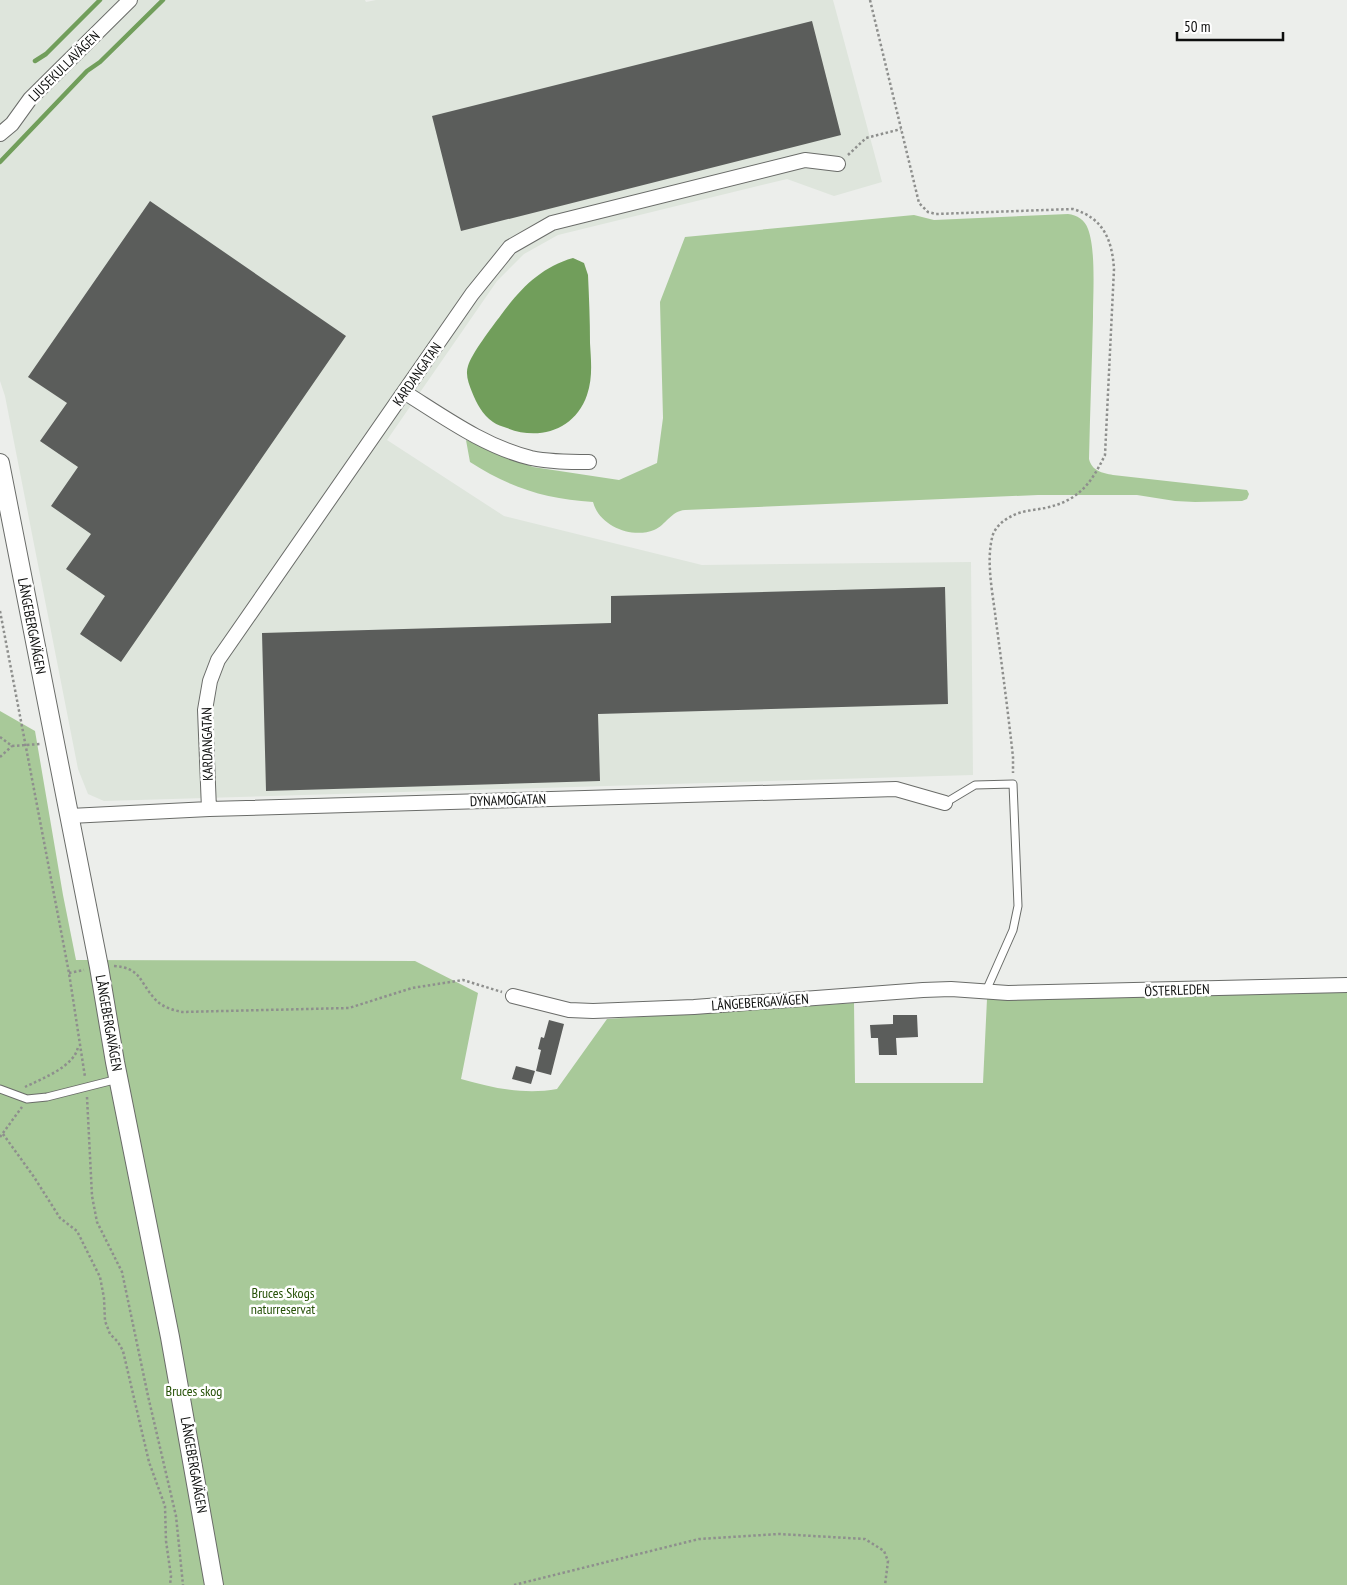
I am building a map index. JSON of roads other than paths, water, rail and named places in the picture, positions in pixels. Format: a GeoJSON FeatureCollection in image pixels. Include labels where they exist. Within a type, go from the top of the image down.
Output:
{"type":"FeatureCollection","features":[{"type":"Feature","properties":{"kind":"street","name":"LJUSEKULLAVÄGEN"},"geometry":{"type":"LineString","coordinates":[[0,134],[12,124],[30,99],[130,0]]}},
{"type":"Feature","properties":{"kind":"street","name":"KARDANGATAN"},"geometry":{"type":"LineString","coordinates":[[209,809],[205,710],[210,682],[218,660],[472,294],[510,247],[552,223],[805,160],[838,164]]}},
{"type":"Feature","properties":{"kind":"street"},"geometry":{"type":"LineString","coordinates":[[404,392],[480,439],[529,457],[553,461],[589,462]]}},
{"type":"Feature","properties":{"kind":"street","name":"LÅNGEBERGAVÄGEN"},"geometry":{"type":"LineString","coordinates":[[0,463],[54,743],[100,967],[119,1079],[172,1347],[214,1585]]}},
{"type":"Feature","properties":{"kind":"street","name":"DYNAMOGATAN"},"geometry":{"type":"LineString","coordinates":[[70,816],[209,809],[896,789],[945,803]]}},
{"type":"Feature","properties":{"kind":"street","name":"ÖSTERLEDEN"},"geometry":{"type":"LineString","coordinates":[[1008,993],[1347,986]]}},
{"type":"Feature","properties":{"kind":"street","name":"LÅNGEBERGAVÄGEN"},"geometry":{"type":"LineString","coordinates":[[513,996],[558,1008],[585,1012],[704,1006],[894,992],[951,990],[1008,993]]}},
{"type":"Feature","properties":{"kind":"lane"},"geometry":{"type":"LineString","coordinates":[[945,803],[975,785],[1014,784],[1018,906],[1013,930],[986,992]]}},
{"type":"Feature","properties":{"kind":"lane"},"geometry":{"type":"LineString","coordinates":[[0,1089],[27,1099],[46,1097],[119,1079]]}},
{"type":"Feature","properties":{"kind":"waterway"},"geometry":{"type":"LineString","coordinates":[[35,61],[46,54],[100,0]]}},
{"type":"Feature","properties":{"kind":"waterway"},"geometry":{"type":"LineString","coordinates":[[0,162],[87,71],[100,62],[163,0]]}},
{"type":"Feature","properties":{"kind":"park label","name":"Bruces Skogs naturreservat"},"geometry":{"type":"Point","coordinates":[283,1302]}},
{"type":"Feature","properties":{"kind":"park label","name":"Bruces skog"},"geometry":{"type":"Point","coordinates":[194,1391]}}]}
